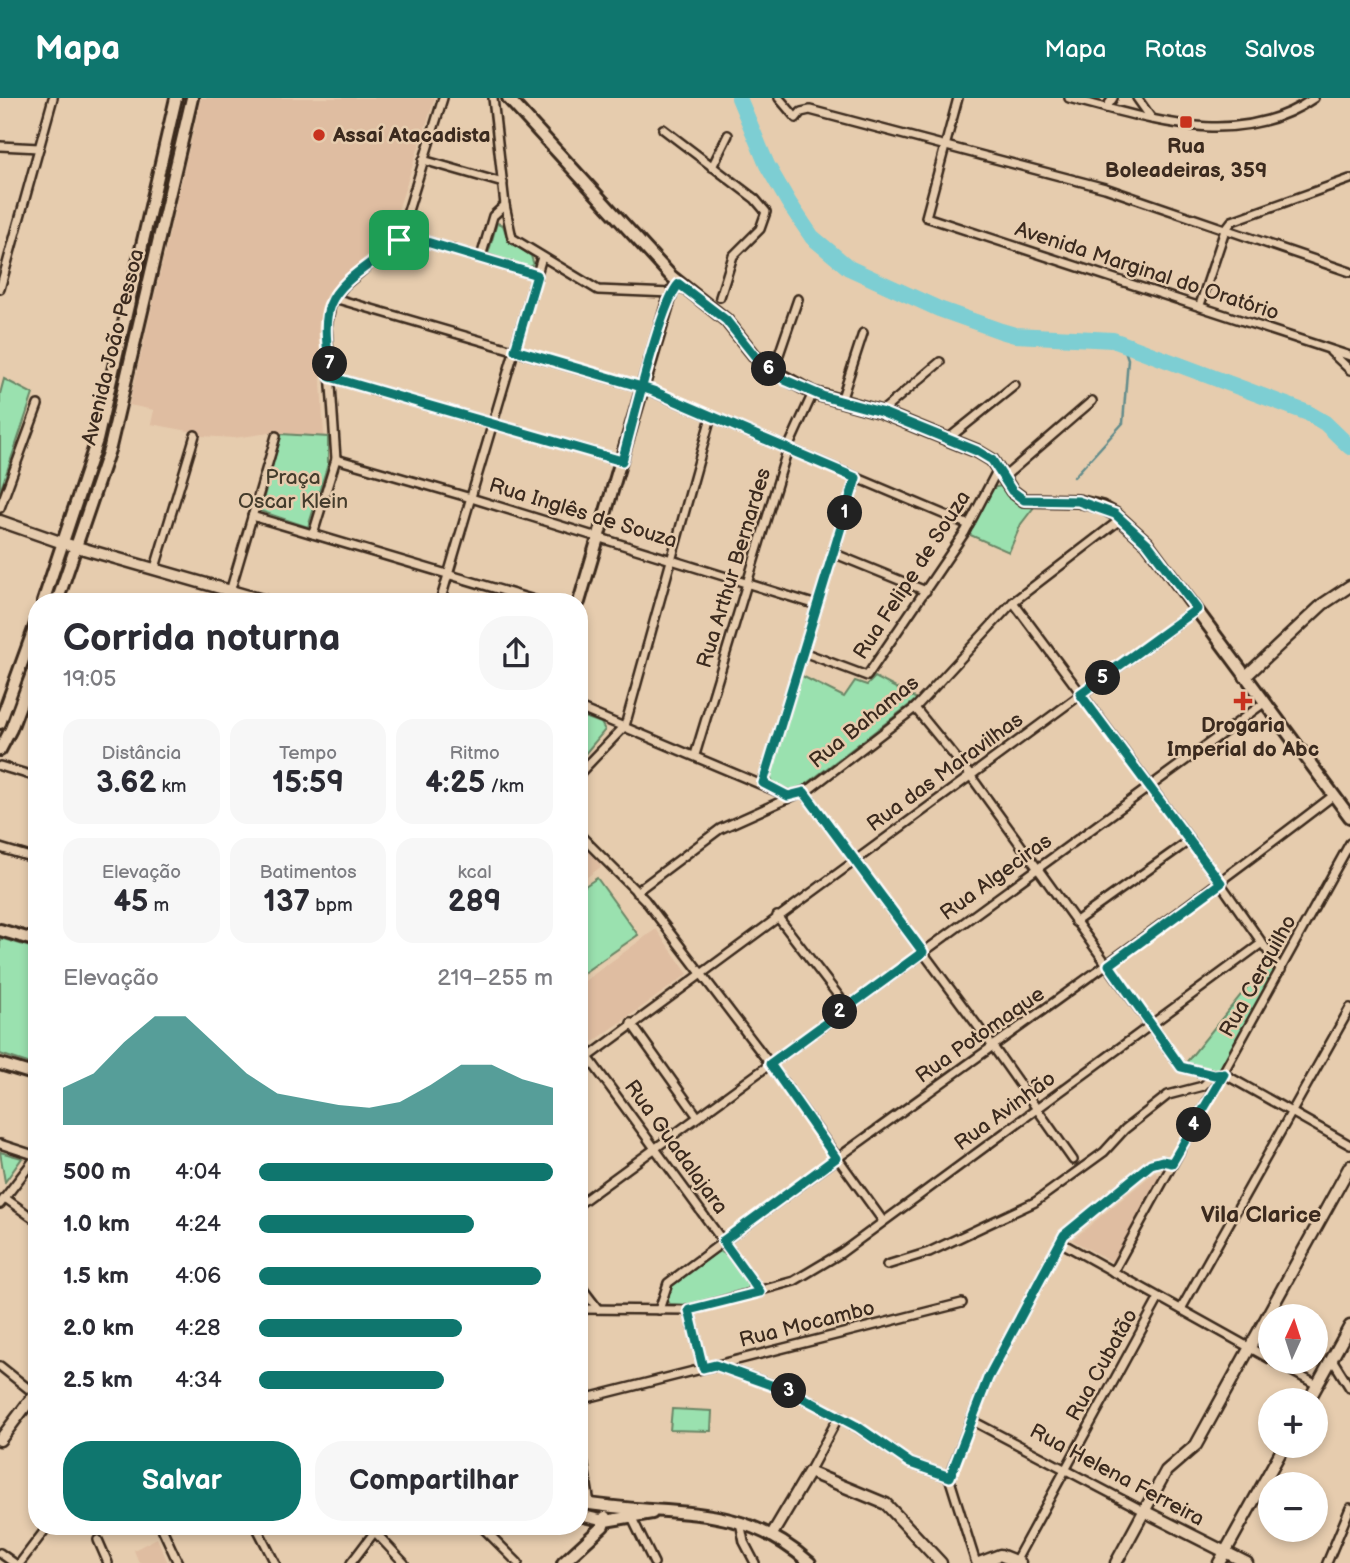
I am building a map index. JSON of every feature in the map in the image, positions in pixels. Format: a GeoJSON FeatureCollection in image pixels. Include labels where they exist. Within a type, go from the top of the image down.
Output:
{"type":"FeatureCollection","features":[{"type":"Feature","properties":{"kind":"main road","name":"Avenida João Pessoa"},"geometry":{"type":"LineString","coordinates":[[46,593],[97,439],[176,98]]}},
{"type":"Feature","properties":{"kind":"main road","name":"Avenida João Pessoa"},"geometry":{"type":"LineString","coordinates":[[60,593],[116,422],[192,98]]}},
{"type":"Feature","properties":{"kind":"main road"},"geometry":{"type":"LineString","coordinates":[[508,98],[679,284],[726,320],[754,358],[773,372],[813,393],[881,412],[948,438],[987,457],[1012,491],[1024,500],[1086,502],[1102,507],[1121,519],[1147,543],[1350,817]]}},
{"type":"Feature","properties":{"kind":"main road"},"geometry":{"type":"LineString","coordinates":[[582,593],[671,293],[679,284]]}},
{"type":"Feature","properties":{"kind":"main road"},"geometry":{"type":"LineString","coordinates":[[0,723],[28,646]]}},
{"type":"Feature","properties":{"kind":"main road"},"geometry":{"type":"LineString","coordinates":[[0,750],[28,684]]}},
{"type":"Feature","properties":{"kind":"main road"},"geometry":{"type":"LineString","coordinates":[[0,930],[28,938]]}},
{"type":"Feature","properties":{"kind":"main road"},"geometry":{"type":"LineString","coordinates":[[0,1064],[28,1072]]}},
{"type":"Feature","properties":{"kind":"main road"},"geometry":{"type":"LineString","coordinates":[[588,1503],[631,1512],[674,1511],[709,1514],[740,1522],[771,1536],[810,1563]]}},
{"type":"Feature","properties":{"kind":"main road"},"geometry":{"type":"LineString","coordinates":[[602,1505],[605,1521]]}},
{"type":"Feature","properties":{"kind":"main road"},"geometry":{"type":"LineString","coordinates":[[563,1563],[605,1521],[631,1512]]}},
{"type":"Feature","properties":{"kind":"main road"},"geometry":{"type":"LineString","coordinates":[[588,1517],[605,1521]]}},
{"type":"Feature","properties":{"kind":"street"},"geometry":{"type":"LineString","coordinates":[[0,289],[53,98]]}},
{"type":"Feature","properties":{"kind":"street"},"geometry":{"type":"LineString","coordinates":[[313,534],[336,460],[328,319],[334,298],[395,244],[443,98]]}},
{"type":"Feature","properties":{"kind":"street"},"geometry":{"type":"LineString","coordinates":[[493,98],[505,205],[512,238],[602,292],[671,293]]}},
{"type":"Feature","properties":{"kind":"street"},"geometry":{"type":"LineString","coordinates":[[779,98],[796,118],[801,112],[810,110],[1105,188],[1350,272]]}},
{"type":"Feature","properties":{"kind":"street"},"geometry":{"type":"LineString","coordinates":[[946,146],[958,98]]}},
{"type":"Feature","properties":{"kind":"street"},"geometry":{"type":"LineString","coordinates":[[1069,98],[1190,128],[1230,128],[1289,111],[1314,98]]}},
{"type":"Feature","properties":{"kind":"street"},"geometry":{"type":"LineString","coordinates":[[1106,108],[1113,98]]}},
{"type":"Feature","properties":{"kind":"street"},"geometry":{"type":"LineString","coordinates":[[1137,98],[1152,119]]}},
{"type":"Feature","properties":{"kind":"street"},"geometry":{"type":"LineString","coordinates":[[663,130],[765,209],[766,215],[760,229],[733,256],[720,297]]}},
{"type":"Feature","properties":{"kind":"street"},"geometry":{"type":"LineString","coordinates":[[712,167],[728,135]]}},
{"type":"Feature","properties":{"kind":"street"},"geometry":{"type":"LineString","coordinates":[[0,146],[39,148]]}},
{"type":"Feature","properties":{"kind":"street","name":"Avenida Marginal do Oratório"},"geometry":{"type":"LineString","coordinates":[[946,146],[926,217],[1328,349],[1350,370]]}},
{"type":"Feature","properties":{"kind":"street"},"geometry":{"type":"LineString","coordinates":[[423,160],[503,183]]}},
{"type":"Feature","properties":{"kind":"street"},"geometry":{"type":"LineString","coordinates":[[1200,305],[1225,230],[1232,221],[1350,179]]}},
{"type":"Feature","properties":{"kind":"street"},"geometry":{"type":"LineString","coordinates":[[481,257],[493,216],[505,205]]}},
{"type":"Feature","properties":{"kind":"street"},"geometry":{"type":"LineString","coordinates":[[400,234],[537,275]]}},
{"type":"Feature","properties":{"kind":"street"},"geometry":{"type":"LineString","coordinates":[[443,593],[542,257]]}},
{"type":"Feature","properties":{"kind":"street"},"geometry":{"type":"LineString","coordinates":[[334,298],[644,388],[969,525]]}},
{"type":"Feature","properties":{"kind":"street"},"geometry":{"type":"LineString","coordinates":[[773,372],[798,299]]}},
{"type":"Feature","properties":{"kind":"street"},"geometry":{"type":"LineString","coordinates":[[841,401],[863,333]]}},
{"type":"Feature","properties":{"kind":"street"},"geometry":{"type":"LineString","coordinates":[[1328,349],[1350,356]]}},
{"type":"Feature","properties":{"kind":"street"},"geometry":{"type":"LineString","coordinates":[[881,412],[940,362]]}},
{"type":"Feature","properties":{"kind":"street"},"geometry":{"type":"LineString","coordinates":[[330,377],[622,461]]}},
{"type":"Feature","properties":{"kind":"street"},"geometry":{"type":"LineString","coordinates":[[948,438],[1015,385]]}},
{"type":"Feature","properties":{"kind":"street","name":"Rua Arthur Bernardes"},"geometry":{"type":"LineString","coordinates":[[695,755],[788,448],[813,393]]}},
{"type":"Feature","properties":{"kind":"street"},"geometry":{"type":"LineString","coordinates":[[1001,473],[1092,401]]}},
{"type":"Feature","properties":{"kind":"street"},"geometry":{"type":"LineString","coordinates":[[0,508],[38,405]]}},
{"type":"Feature","properties":{"kind":"street"},"geometry":{"type":"LineString","coordinates":[[588,765],[625,726],[711,417]]}},
{"type":"Feature","properties":{"kind":"street"},"geometry":{"type":"LineString","coordinates":[[155,568],[195,435]]}},
{"type":"Feature","properties":{"kind":"street"},"geometry":{"type":"LineString","coordinates":[[229,593],[276,436]]}},
{"type":"Feature","properties":{"kind":"street","name":"Rua Inglês de Souza"},"geometry":{"type":"LineString","coordinates":[[336,460],[471,498],[817,605]]}},
{"type":"Feature","properties":{"kind":"street","name":"Rua Felipe de Souza"},"geometry":{"type":"LineString","coordinates":[[803,652],[867,676],[926,591],[1001,473]]}},
{"type":"Feature","properties":{"kind":"street"},"geometry":{"type":"LineString","coordinates":[[763,783],[856,478]]}},
{"type":"Feature","properties":{"kind":"street"},"geometry":{"type":"LineString","coordinates":[[252,516],[511,593]]}},
{"type":"Feature","properties":{"kind":"street","name":"Rua Bahamas"},"geometry":{"type":"LineString","coordinates":[[636,892],[720,829],[788,796],[804,792],[915,708],[1013,602],[1121,519]]}},
{"type":"Feature","properties":{"kind":"street"},"geometry":{"type":"LineString","coordinates":[[0,521],[63,543],[240,593]]}},
{"type":"Feature","properties":{"kind":"street"},"geometry":{"type":"LineString","coordinates":[[833,553],[926,591]]}},
{"type":"Feature","properties":{"kind":"street"},"geometry":{"type":"LineString","coordinates":[[1245,677],[1323,604],[1350,586]]}},
{"type":"Feature","properties":{"kind":"street"},"geometry":{"type":"LineString","coordinates":[[1013,602],[1190,840],[1281,970]]}},
{"type":"Feature","properties":{"kind":"street","name":"Rua das Maravilhas"},"geometry":{"type":"LineString","coordinates":[[588,1057],[1197,609]]}},
{"type":"Feature","properties":{"kind":"street","name":"Rua Algeciras"},"geometry":{"type":"LineString","coordinates":[[588,1196],[1264,703]]}},
{"type":"Feature","properties":{"kind":"street"},"geometry":{"type":"LineString","coordinates":[[915,708],[970,775],[1181,1067],[1214,1075],[1224,1074],[1350,1145]]}},
{"type":"Feature","properties":{"kind":"street"},"geometry":{"type":"LineString","coordinates":[[588,712],[763,783],[788,796]]}},
{"type":"Feature","properties":{"kind":"street"},"geometry":{"type":"LineString","coordinates":[[0,766],[28,774]]}},
{"type":"Feature","properties":{"kind":"street"},"geometry":{"type":"LineString","coordinates":[[804,792],[995,1048],[1073,1160]]}},
{"type":"Feature","properties":{"kind":"street","name":"Rua Potomaque"},"geometry":{"type":"LineString","coordinates":[[659,1310],[666,1285],[723,1241],[1109,965],[1334,796]]}},
{"type":"Feature","properties":{"kind":"street"},"geometry":{"type":"LineString","coordinates":[[1075,922],[1190,840]]}},
{"type":"Feature","properties":{"kind":"street"},"geometry":{"type":"LineString","coordinates":[[588,843],[636,892],[770,1064],[883,1221]]}},
{"type":"Feature","properties":{"kind":"street","name":"Rua Cerquilho"},"geometry":{"type":"LineString","coordinates":[[1113,1272],[1350,843]]}},
{"type":"Feature","properties":{"kind":"street"},"geometry":{"type":"LineString","coordinates":[[0,848],[28,856]]}},
{"type":"Feature","properties":{"kind":"street"},"geometry":{"type":"LineString","coordinates":[[777,916],[847,1007]]}},
{"type":"Feature","properties":{"kind":"street","name":"Rua Avinhão"},"geometry":{"type":"LineString","coordinates":[[588,1309],[689,1310],[760,1292],[814,1271],[1262,943]]}},
{"type":"Feature","properties":{"kind":"street"},"geometry":{"type":"LineString","coordinates":[[1181,1309],[1350,1008]]}},
{"type":"Feature","properties":{"kind":"street"},"geometry":{"type":"LineString","coordinates":[[631,1023],[698,1117]]}},
{"type":"Feature","properties":{"kind":"street","name":"Rua Guadalajara"},"geometry":{"type":"LineString","coordinates":[[588,1057],[760,1292]]}},
{"type":"Feature","properties":{"kind":"street"},"geometry":{"type":"LineString","coordinates":[[887,1265],[929,1251],[1035,1202],[1104,1152],[1125,1129],[1168,1095],[1203,1086],[1214,1075]]}},
{"type":"Feature","properties":{"kind":"street"},"geometry":{"type":"LineString","coordinates":[[0,1144],[28,1153]]}},
{"type":"Feature","properties":{"kind":"street"},"geometry":{"type":"LineString","coordinates":[[1018,1561],[995,1555],[978,1563],[950,1477],[971,1420],[999,1357],[1060,1242],[1072,1227],[1151,1164],[1162,1161],[1172,1163]]}},
{"type":"Feature","properties":{"kind":"street"},"geometry":{"type":"LineString","coordinates":[[1116,1563],[1166,1471],[1196,1445],[1350,1167]]}},
{"type":"Feature","properties":{"kind":"street"},"geometry":{"type":"LineString","coordinates":[[28,1168],[2,1201],[28,1216]]}},
{"type":"Feature","properties":{"kind":"street"},"geometry":{"type":"LineString","coordinates":[[1060,1242],[1258,1352]]}},
{"type":"Feature","properties":{"kind":"street"},"geometry":{"type":"LineString","coordinates":[[588,1296],[598,1309]]}},
{"type":"Feature","properties":{"kind":"street","name":"Rua Cubatão"},"geometry":{"type":"LineString","coordinates":[[1018,1561],[1159,1298]]}},
{"type":"Feature","properties":{"kind":"street","name":"Rua Mocambo"},"geometry":{"type":"LineString","coordinates":[[588,1398],[962,1303]]}},
{"type":"Feature","properties":{"kind":"street"},"geometry":{"type":"LineString","coordinates":[[689,1310],[703,1368]]}},
{"type":"Feature","properties":{"kind":"street"},"geometry":{"type":"LineString","coordinates":[[1315,1388],[1350,1326]]}},
{"type":"Feature","properties":{"kind":"street"},"geometry":{"type":"LineString","coordinates":[[1332,1359],[1350,1388]]}},
{"type":"Feature","properties":{"kind":"street"},"geometry":{"type":"LineString","coordinates":[[715,1365],[796,1394],[839,1416],[910,1463],[950,1477]]}},
{"type":"Feature","properties":{"kind":"street"},"geometry":{"type":"LineString","coordinates":[[0,1366],[28,1387]]}},
{"type":"Feature","properties":{"kind":"street"},"geometry":{"type":"LineString","coordinates":[[1298,1374],[1317,1385]]}},
{"type":"Feature","properties":{"kind":"street"},"geometry":{"type":"LineString","coordinates":[[0,1440],[28,1403]]}},
{"type":"Feature","properties":{"kind":"street"},"geometry":{"type":"LineString","coordinates":[[771,1536],[810,1472],[839,1416]]}},
{"type":"Feature","properties":{"kind":"street","name":"Rua Helena Ferreira"},"geometry":{"type":"LineString","coordinates":[[971,1420],[1144,1511],[1221,1558],[1247,1563]]}},
{"type":"Feature","properties":{"kind":"street"},"geometry":{"type":"LineString","coordinates":[[1221,1558],[1277,1458]]}},
{"type":"Feature","properties":{"kind":"street"},"geometry":{"type":"LineString","coordinates":[[810,1472],[886,1504],[941,1563]]}},
{"type":"Feature","properties":{"kind":"street"},"geometry":{"type":"LineString","coordinates":[[1326,1563],[1350,1508]]}},
{"type":"Feature","properties":{"kind":"street"},"geometry":{"type":"LineString","coordinates":[[631,1512],[654,1563]]}},
{"type":"Feature","properties":{"kind":"street"},"geometry":{"type":"LineString","coordinates":[[740,1522],[744,1542],[755,1563]]}},
{"type":"Feature","properties":{"kind":"street"},"geometry":{"type":"LineString","coordinates":[[20,1563],[41,1535]]}},
{"type":"Feature","properties":{"kind":"street"},"geometry":{"type":"LineString","coordinates":[[165,1535],[177,1563]]}},
{"type":"Feature","properties":{"kind":"street"},"geometry":{"type":"LineString","coordinates":[[261,1535],[275,1563]]}},
{"type":"Feature","properties":{"kind":"street"},"geometry":{"type":"LineString","coordinates":[[351,1563],[372,1535]]}},
{"type":"Feature","properties":{"kind":"street"},"geometry":{"type":"LineString","coordinates":[[382,1535],[404,1563]]}},
{"type":"Feature","properties":{"kind":"street"},"geometry":{"type":"LineString","coordinates":[[490,1535],[518,1563]]}},
{"type":"Feature","properties":{"kind":"street"},"geometry":{"type":"LineString","coordinates":[[98,1540],[108,1563]]}},
{"type":"Feature","properties":{"kind":"street"},"geometry":{"type":"LineString","coordinates":[[0,1553],[14,1563]]}},
{"type":"Feature","properties":{"kind":"shaded area"},"geometry":{"type":"Polygon","coordinates":[[[201,98],[435,98],[393,225],[386,237],[327,293],[321,307],[318,328],[324,436],[269,433],[234,438],[202,436],[151,424],[154,410],[129,405],[201,98]]]}},
{"type":"Feature","properties":{"kind":"shaded area"},"geometry":{"type":"Polygon","coordinates":[[[588,851],[602,866],[588,876],[588,851]]]}},
{"type":"Feature","properties":{"kind":"shaded area"},"geometry":{"type":"Polygon","coordinates":[[[656,929],[688,974],[588,1046],[588,978],[656,929]]]}},
{"type":"Feature","properties":{"kind":"shaded area"},"geometry":{"type":"Polygon","coordinates":[[[1155,1172],[1160,1177],[1112,1262],[1072,1240],[1155,1172]]]}},
{"type":"Feature","properties":{"kind":"shaded area"},"geometry":{"type":"Polygon","coordinates":[[[157,1538],[168,1563],[139,1563],[134,1550],[157,1538]]]}},
{"type":"Feature","properties":{"kind":"green space"},"geometry":{"type":"Polygon","coordinates":[[[497,223],[503,225],[508,240],[531,256],[534,265],[526,268],[488,254],[497,223]]]}},
{"type":"Feature","properties":{"kind":"green space"},"geometry":{"type":"Polygon","coordinates":[[[4,379],[33,394],[0,492],[0,394],[4,379]]]}},
{"type":"Feature","properties":{"kind":"green space","name":"Praça Oscar Klein"},"geometry":{"type":"Polygon","coordinates":[[[281,434],[328,437],[328,464],[308,527],[260,511],[281,434]]]}},
{"type":"Feature","properties":{"kind":"green space"},"geometry":{"type":"Polygon","coordinates":[[[1001,486],[1019,503],[1034,507],[1021,524],[1009,552],[968,534],[992,488],[1001,486]]]}},
{"type":"Feature","properties":{"kind":"green space"},"geometry":{"type":"Polygon","coordinates":[[[800,675],[844,697],[855,681],[867,685],[875,677],[917,699],[804,786],[790,790],[774,784],[770,776],[800,675]]]}},
{"type":"Feature","properties":{"kind":"green space"},"geometry":{"type":"Polygon","coordinates":[[[588,718],[601,723],[605,730],[588,750],[588,718]]]}},
{"type":"Feature","properties":{"kind":"green space"},"geometry":{"type":"Polygon","coordinates":[[[597,878],[638,935],[588,970],[588,884],[597,878]]]}},
{"type":"Feature","properties":{"kind":"green space"},"geometry":{"type":"Polygon","coordinates":[[[0,938],[28,946],[28,1063],[0,1054],[0,938]]]}},
{"type":"Feature","properties":{"kind":"green space"},"geometry":{"type":"Polygon","coordinates":[[[1269,960],[1273,965],[1273,975],[1221,1069],[1216,1071],[1185,1064],[1269,960]]]}},
{"type":"Feature","properties":{"kind":"green space"},"geometry":{"type":"Polygon","coordinates":[[[0,1152],[22,1158],[5,1182],[0,1152]]]}},
{"type":"Feature","properties":{"kind":"green space"},"geometry":{"type":"Polygon","coordinates":[[[719,1251],[726,1254],[749,1285],[749,1290],[689,1305],[670,1304],[666,1298],[671,1286],[719,1251]]]}},
{"type":"Feature","properties":{"kind":"green space"},"geometry":{"type":"Polygon","coordinates":[[[672,1409],[712,1411],[711,1431],[670,1430],[672,1409]]]}},
{"type":"Feature","properties":{"kind":"waterway"},"geometry":{"type":"LineString","coordinates":[[739,98],[767,165],[789,203],[812,237],[849,268],[939,309],[1015,335],[1113,340],[1308,413],[1325,423],[1350,447]]}},
{"type":"Feature","properties":{"kind":"waterway"},"geometry":{"type":"LineString","coordinates":[[1074,477],[1123,423],[1128,359],[1122,342]]}},
{"type":"Feature","properties":{"kind":"place","name":"Rua Boleadeiras, 359"},"geometry":{"type":"Point","coordinates":[1186,122]}},
{"type":"Feature","properties":{"kind":"place","name":"Assaí Atacadista"},"geometry":{"type":"Point","coordinates":[319,135]}},
{"type":"Feature","properties":{"kind":"place","name":"Drogaria Imperial do Abc"},"geometry":{"type":"Point","coordinates":[1243,701]}},
{"type":"Feature","properties":{"kind":"district","name":"Vila Clarice"},"geometry":{"type":"Point","coordinates":[1261,1215]}},
{"type":"Feature","properties":{"kind":"route"},"geometry":{"type":"LineString","coordinates":[[399,240],[344,286],[334,298],[327,327],[330,377],[622,461],[644,388],[654,346],[671,293],[679,284],[726,320],[750,353],[762,365],[785,380],[822,396],[881,412],[977,451],[992,460],[1012,491],[1024,500],[1046,503],[1086,502],[1115,514],[1147,543],[1197,609],[1080,694],[1221,883],[1109,965],[1181,1067],[1219,1076],[1224,1074],[1172,1163],[1162,1161],[1151,1164],[1064,1235],[988,1378],[950,1477],[893,1454],[858,1427],[796,1394],[715,1365],[703,1368],[689,1310],[760,1292],[723,1241],[836,1158],[770,1064],[923,952],[804,792],[788,796],[763,783],[856,478],[653,391],[644,388],[635,385],[515,350],[537,275],[400,234],[399,240]]}}]}
